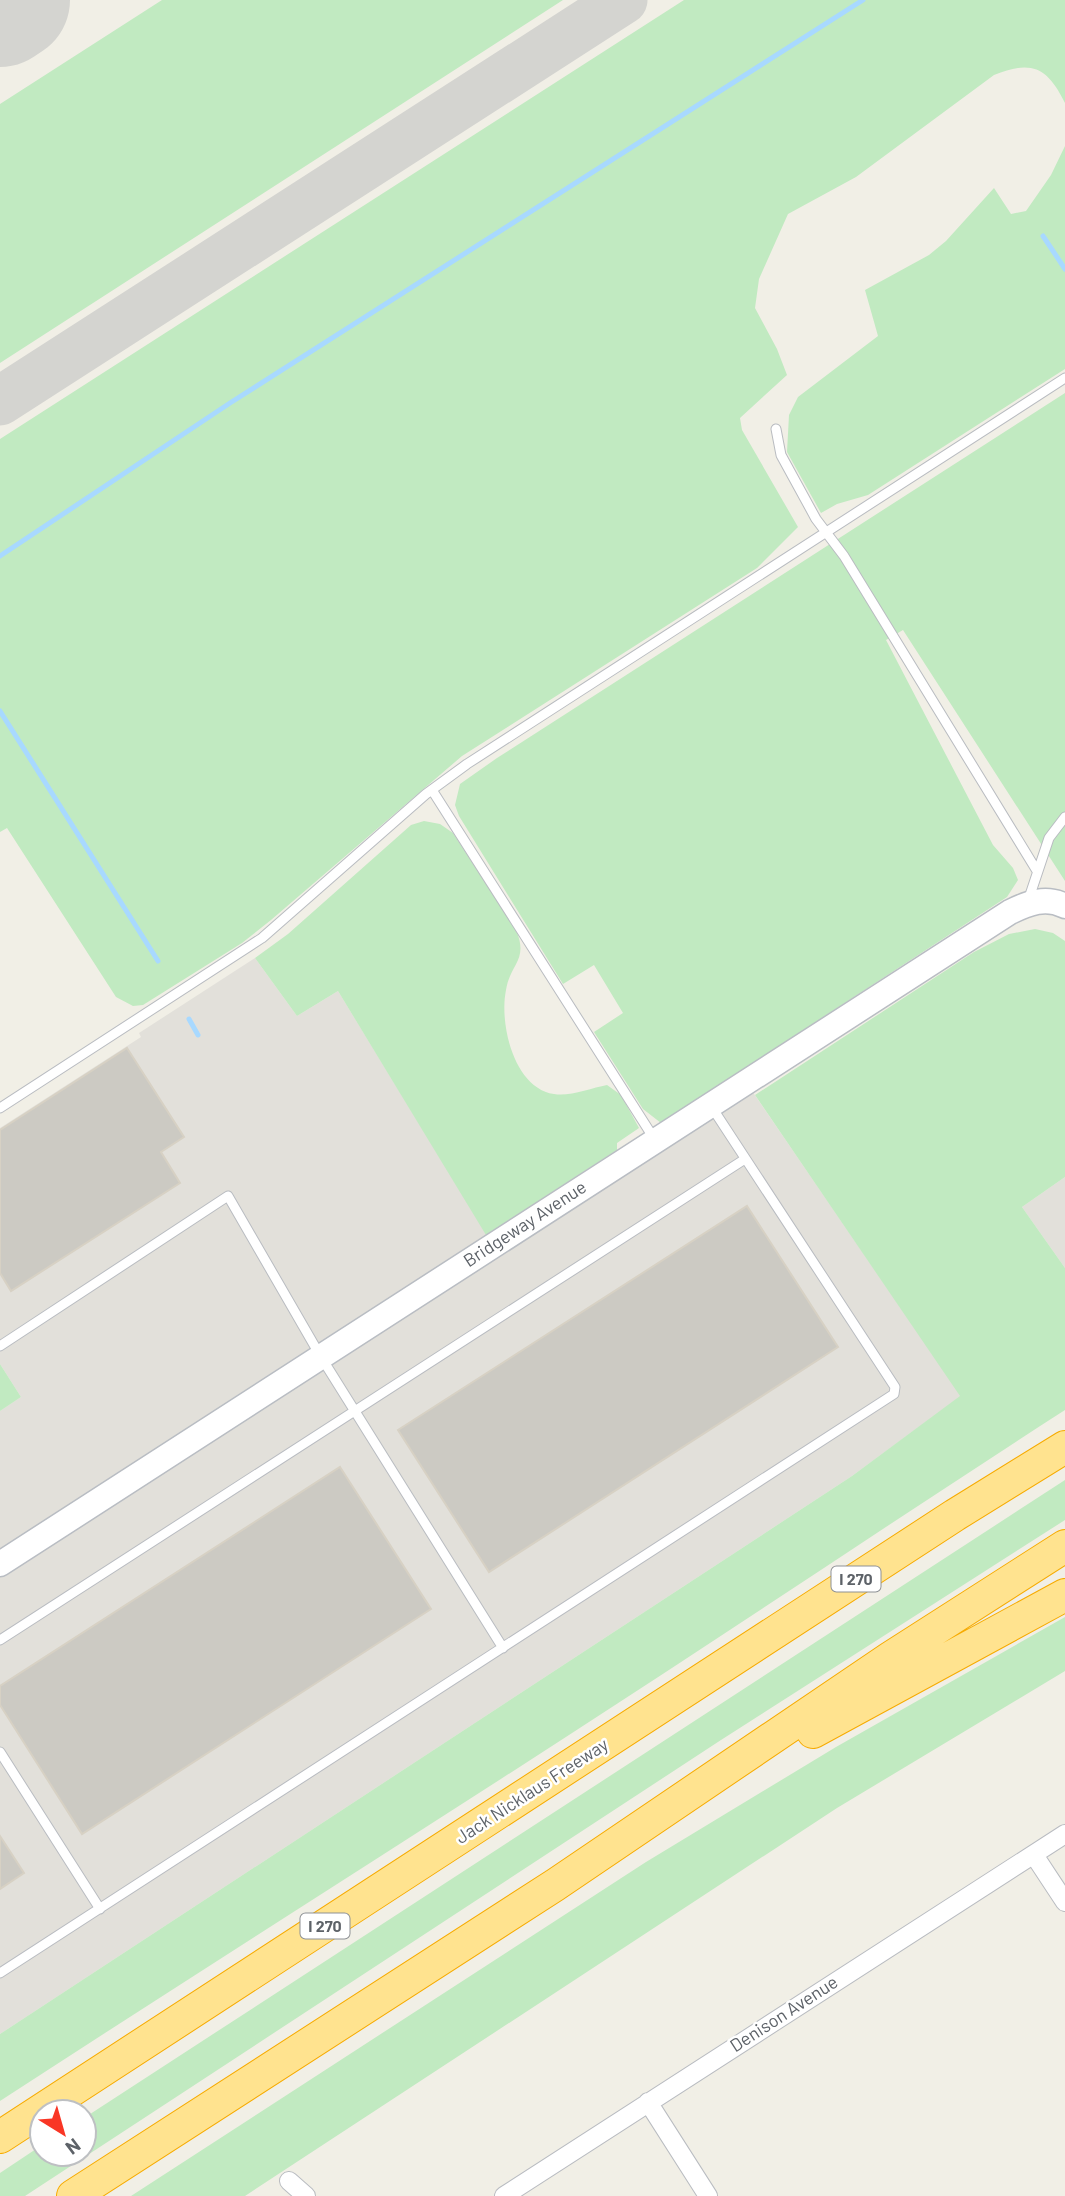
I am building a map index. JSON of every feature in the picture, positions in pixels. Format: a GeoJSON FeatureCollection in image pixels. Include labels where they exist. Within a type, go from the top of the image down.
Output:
{"type":"FeatureCollection","features":[{"type":"Feature","properties":{"kind":"highway","name":"Jack Nicklaus Freeway"},"geometry":{"type":"LineString","coordinates":[[0,2137],[943,1522],[1065,1447]]}},
{"type":"Feature","properties":{"kind":"highway"},"geometry":{"type":"LineString","coordinates":[[73,2196],[555,1885],[890,1658],[1065,1546]]}},
{"type":"Feature","properties":{"kind":"highway"},"geometry":{"type":"LineString","coordinates":[[681,1800],[798,1740],[1065,1595]]}},
{"type":"Feature","properties":{"kind":"street","name":"Bridgeway Avenue"},"geometry":{"type":"LineString","coordinates":[[0,1564],[976,933],[1028,903],[1061,904]]}},
{"type":"Feature","properties":{"kind":"street","name":"Denison Avenue"},"geometry":{"type":"LineString","coordinates":[[504,2196],[1065,1834]]}},
{"type":"Feature","properties":{"kind":"street"},"geometry":{"type":"LineString","coordinates":[[1034,1855],[1065,1902]]}},
{"type":"Feature","properties":{"kind":"street"},"geometry":{"type":"LineString","coordinates":[[648,2102],[708,2196]]}},
{"type":"Feature","properties":{"kind":"street"},"geometry":{"type":"LineString","coordinates":[[289,2181],[306,2196]]}},
{"type":"Feature","properties":{"kind":"lane"},"geometry":{"type":"LineString","coordinates":[[0,1108],[262,938],[432,790],[467,764],[1065,378]]}},
{"type":"Feature","properties":{"kind":"lane"},"geometry":{"type":"LineString","coordinates":[[776,429],[781,455],[816,519],[844,556],[1037,871]]}},
{"type":"Feature","properties":{"kind":"lane"},"geometry":{"type":"LineString","coordinates":[[432,790],[655,1140]]}},
{"type":"Feature","properties":{"kind":"lane"},"geometry":{"type":"LineString","coordinates":[[1028,903],[1049,838],[1065,817]]}},
{"type":"Feature","properties":{"kind":"lane"},"geometry":{"type":"LineString","coordinates":[[0,1973],[894,1394],[895,1387],[710,1105]]}},
{"type":"Feature","properties":{"kind":"lane"},"geometry":{"type":"LineString","coordinates":[[0,1640],[745,1159]]}},
{"type":"Feature","properties":{"kind":"lane"},"geometry":{"type":"LineString","coordinates":[[0,1346],[228,1196],[321,1357],[503,1648]]}},
{"type":"Feature","properties":{"kind":"lane"},"geometry":{"type":"LineString","coordinates":[[0,1752],[100,1909]]}},
{"type":"Feature","properties":{"kind":"shaded area"},"geometry":{"type":"Polygon","coordinates":[[[255,958],[297,1016],[338,991],[487,1235],[739,1072],[961,1396],[852,1476],[0,2034],[0,1411],[21,1397],[0,1364],[0,1128],[141,1037],[139,1033],[255,958]]]}},
{"type":"Feature","properties":{"kind":"shaded area"},"geometry":{"type":"Polygon","coordinates":[[[1065,1177],[1065,1268],[1022,1207],[1065,1177]]]}},
{"type":"Feature","properties":{"kind":"green space"},"geometry":{"type":"Polygon","coordinates":[[[162,0],[563,0],[0,363],[0,104],[162,0]]]}},
{"type":"Feature","properties":{"kind":"green space"},"geometry":{"type":"Polygon","coordinates":[[[684,0],[1065,0],[1065,103],[1052,81],[1037,70],[1019,68],[994,75],[856,177],[788,214],[759,279],[755,308],[777,349],[787,375],[740,418],[742,430],[798,527],[757,568],[462,756],[242,943],[143,1005],[133,1006],[116,997],[7,828],[0,832],[0,439],[684,0]]]}},
{"type":"Feature","properties":{"kind":"green space"},"geometry":{"type":"Polygon","coordinates":[[[1065,146],[1065,369],[868,495],[837,504],[821,513],[787,452],[789,415],[798,397],[878,336],[865,290],[929,255],[946,241],[994,188],[1011,214],[1026,211],[1051,175],[1065,146]]]}},
{"type":"Feature","properties":{"kind":"green space"},"geometry":{"type":"Polygon","coordinates":[[[1065,393],[1065,881],[903,630],[886,640],[993,845],[1013,868],[1018,880],[1007,897],[661,1123],[643,1109],[594,1032],[623,1013],[594,965],[563,984],[459,816],[455,805],[460,784],[1065,393]]]}},
{"type":"Feature","properties":{"kind":"green space"},"geometry":{"type":"Polygon","coordinates":[[[424,821],[440,824],[453,833],[516,930],[520,955],[508,981],[504,1004],[508,1036],[519,1067],[540,1089],[554,1094],[573,1093],[607,1085],[621,1095],[639,1128],[617,1143],[617,1150],[486,1235],[338,991],[297,1016],[255,958],[288,934],[411,825],[424,821]]]}},
{"type":"Feature","properties":{"kind":"green space"},"geometry":{"type":"Polygon","coordinates":[[[1035,929],[1053,933],[1065,941],[1065,1177],[1022,1207],[1065,1268],[1065,1410],[631,1695],[0,2101],[0,2034],[852,1476],[960,1396],[755,1095],[974,952],[1009,934],[1035,929]]]}},
{"type":"Feature","properties":{"kind":"green space"},"geometry":{"type":"Polygon","coordinates":[[[0,1364],[21,1397],[0,1411],[0,1364]]]}},
{"type":"Feature","properties":{"kind":"green space"},"geometry":{"type":"Polygon","coordinates":[[[1065,1480],[1065,1520],[721,1740],[98,2148],[98,2109],[1065,1480]]]}},
{"type":"Feature","properties":{"kind":"green space"},"geometry":{"type":"Polygon","coordinates":[[[1065,1617],[1065,1671],[837,1808],[245,2196],[131,2196],[646,1862],[836,1747],[1065,1617]]]}},
{"type":"Feature","properties":{"kind":"green space"},"geometry":{"type":"Polygon","coordinates":[[[28,2154],[28,2168],[68,2168],[25,2196],[0,2196],[0,2173],[28,2154]]]}},
{"type":"Feature","properties":{"kind":"building"},"geometry":{"type":"Polygon","coordinates":[[[127,1048],[184,1137],[161,1152],[180,1183],[11,1291],[0,1273],[0,1130],[127,1048]]]}},
{"type":"Feature","properties":{"kind":"building"},"geometry":{"type":"Polygon","coordinates":[[[747,1206],[838,1347],[489,1572],[398,1430],[747,1206]]]}},
{"type":"Feature","properties":{"kind":"building"},"geometry":{"type":"Polygon","coordinates":[[[340,1467],[431,1609],[82,1834],[0,1705],[0,1686],[340,1467]]]}},
{"type":"Feature","properties":{"kind":"building"},"geometry":{"type":"Polygon","coordinates":[[[0,1836],[24,1873],[0,1889],[0,1836]]]}},
{"type":"Feature","properties":{"kind":"waterway"},"geometry":{"type":"LineString","coordinates":[[0,556],[230,403],[863,0]]}},
{"type":"Feature","properties":{"kind":"waterway"},"geometry":{"type":"LineString","coordinates":[[1043,236],[1065,269]]}},
{"type":"Feature","properties":{"kind":"waterway"},"geometry":{"type":"LineString","coordinates":[[0,711],[158,961]]}},
{"type":"Feature","properties":{"kind":"waterway"},"geometry":{"type":"LineString","coordinates":[[189,1019],[198,1035]]}},
{"type":"Feature","properties":{"kind":"taxiway"},"geometry":{"type":"LineString","coordinates":[[0,401],[623,0]]}},
{"type":"Feature","properties":{"kind":"runway"},"geometry":{"type":"LineString","coordinates":[[0,6],[9,0]]}}]}
